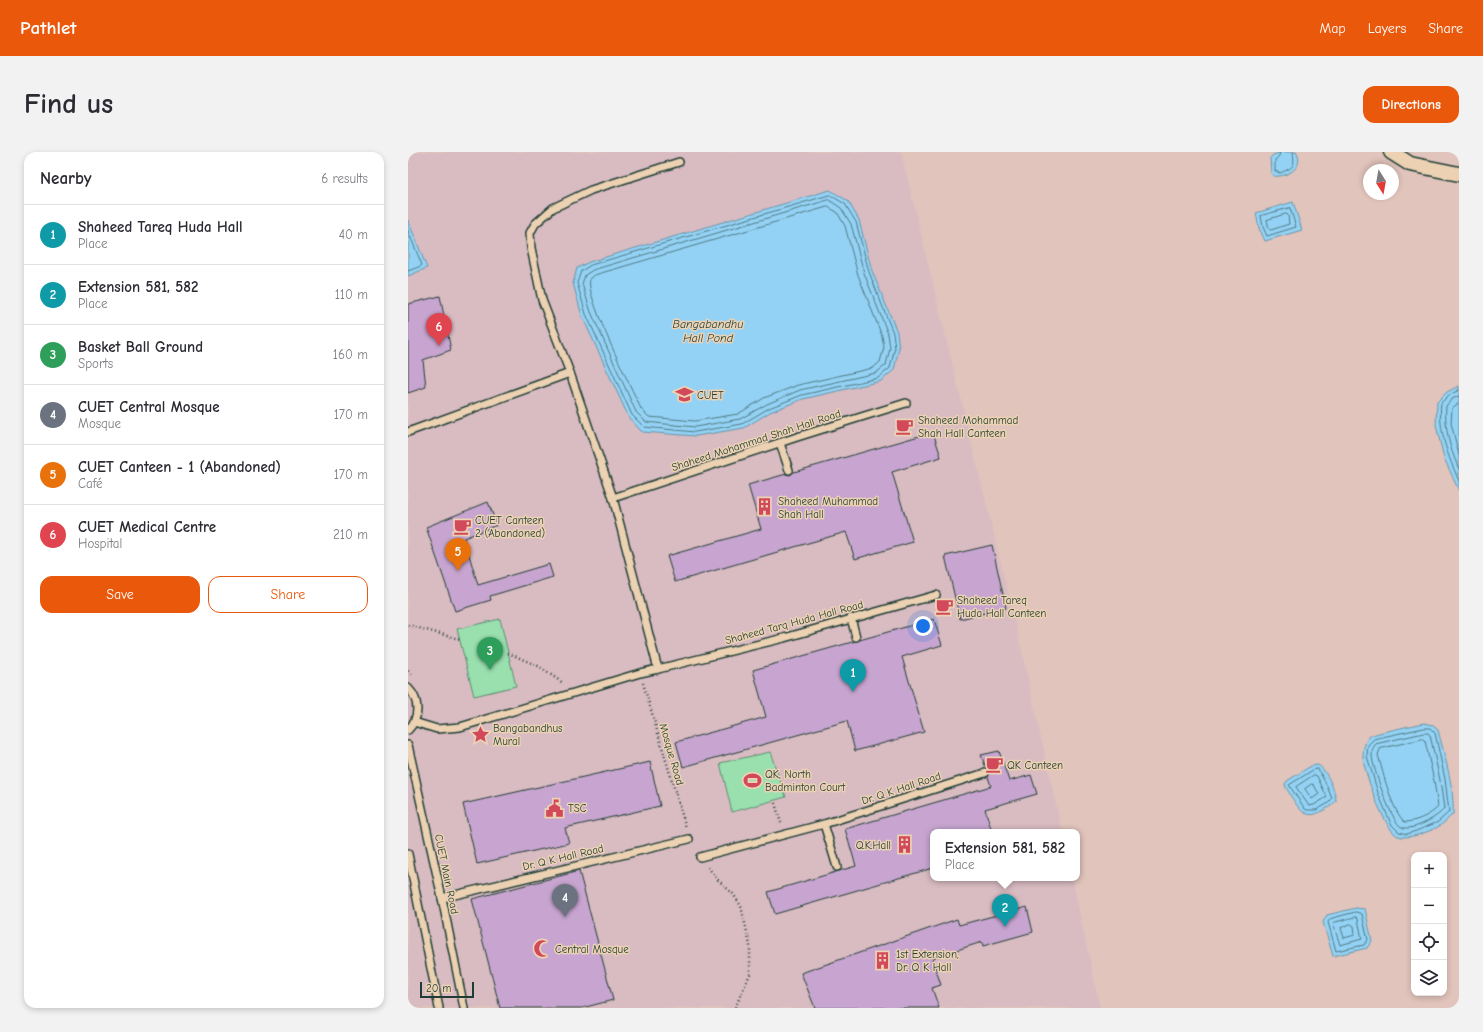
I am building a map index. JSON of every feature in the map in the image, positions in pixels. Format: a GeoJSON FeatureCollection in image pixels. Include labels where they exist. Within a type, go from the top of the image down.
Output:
{"type":"FeatureCollection","features":[{"type":"Feature","properties":{"kind":"street"},"geometry":{"type":"LineString","coordinates":[[1391,152],[1410,164],[1459,174]]}},
{"type":"Feature","properties":{"kind":"lane"},"geometry":{"type":"LineString","coordinates":[[658,669],[613,498],[570,373],[542,300],[531,248],[530,233],[535,224],[553,208],[591,190],[679,162]]}},
{"type":"Feature","properties":{"kind":"lane"},"geometry":{"type":"LineString","coordinates":[[408,432],[570,373]]}},
{"type":"Feature","properties":{"kind":"lane","name":"Shaheed Mohammad Shah Hall Road"},"geometry":{"type":"LineString","coordinates":[[613,498],[906,403]]}},
{"type":"Feature","properties":{"kind":"lane"},"geometry":{"type":"LineString","coordinates":[[780,443],[789,470]]}},
{"type":"Feature","properties":{"kind":"lane","name":"Shaheed Tarq Huda Hall Road"},"geometry":{"type":"LineString","coordinates":[[414,722],[437,729],[460,727],[640,673],[784,638],[936,595]]}},
{"type":"Feature","properties":{"kind":"lane"},"geometry":{"type":"LineString","coordinates":[[851,618],[856,637]]}},
{"type":"Feature","properties":{"kind":"lane"},"geometry":{"type":"LineString","coordinates":[[408,688],[414,695],[418,708],[414,722],[408,730]]}},
{"type":"Feature","properties":{"kind":"lane","name":"CUET Main Road"},"geometry":{"type":"LineString","coordinates":[[408,745],[442,898],[464,1008]]}},
{"type":"Feature","properties":{"kind":"lane","name":"Dr. Q K Hall Road"},"geometry":{"type":"LineString","coordinates":[[700,857],[824,824],[985,773]]}},
{"type":"Feature","properties":{"kind":"lane"},"geometry":{"type":"LineString","coordinates":[[824,824],[838,867]]}},
{"type":"Feature","properties":{"kind":"lane","name":"Dr. Q K Hall Road"},"geometry":{"type":"LineString","coordinates":[[442,898],[688,838]]}},
{"type":"Feature","properties":{"kind":"lane"},"geometry":{"type":"LineString","coordinates":[[408,854],[439,1008]]}},
{"type":"Feature","properties":{"kind":"path"},"geometry":{"type":"LineString","coordinates":[[408,625],[459,639]]}},
{"type":"Feature","properties":{"kind":"path"},"geometry":{"type":"LineString","coordinates":[[508,653],[538,666],[577,692]]}},
{"type":"Feature","properties":{"kind":"path"},"geometry":{"type":"LineString","coordinates":[[408,671],[415,678]]}},
{"type":"Feature","properties":{"kind":"path","name":"Mosque Road"},"geometry":{"type":"LineString","coordinates":[[640,673],[688,838]]}},
{"type":"Feature","properties":{"kind":"path"},"geometry":{"type":"LineString","coordinates":[[775,803],[784,835]]}},
{"type":"Feature","properties":{"kind":"path"},"geometry":{"type":"LineString","coordinates":[[700,857],[717,879],[733,894],[741,906],[750,945],[750,974],[735,1008]]}},
{"type":"Feature","properties":{"kind":"shaded area","name":"CUET"},"geometry":{"type":"Polygon","coordinates":[[[408,152],[901,152],[1019,639],[1061,829],[930,829],[930,881],[1073,881],[1100,1008],[408,1008],[408,152]]]}},
{"type":"Feature","properties":{"kind":"green space"},"geometry":{"type":"Polygon","coordinates":[[[500,619],[516,686],[474,696],[457,629],[500,619]]]}},
{"type":"Feature","properties":{"kind":"green space","name":"QK, North Badminton Court"},"geometry":{"type":"Polygon","coordinates":[[[770,752],[786,797],[732,812],[720,763],[770,752]]]}},
{"type":"Feature","properties":{"kind":"water"},"geometry":{"type":"Polygon","coordinates":[[[1282,152],[1296,152],[1298,157],[1297,167],[1289,173],[1273,176],[1271,173],[1270,158],[1273,155],[1282,152]]]}},
{"type":"Feature","properties":{"kind":"water","name":"Bangabandhu Hall Pond"},"geometry":{"type":"Polygon","coordinates":[[[830,190],[848,201],[859,220],[872,271],[897,332],[899,348],[894,370],[881,381],[803,399],[770,412],[744,428],[696,436],[642,432],[629,418],[582,316],[573,283],[577,268],[589,262],[830,190]]]}},
{"type":"Feature","properties":{"kind":"water"},"geometry":{"type":"Polygon","coordinates":[[[1293,202],[1302,230],[1265,241],[1259,228],[1256,213],[1293,202]]]}},
{"type":"Feature","properties":{"kind":"water"},"geometry":{"type":"Polygon","coordinates":[[[408,220],[427,268],[408,276],[408,220]]]}},
{"type":"Feature","properties":{"kind":"water"},"geometry":{"type":"Polygon","coordinates":[[[1459,386],[1459,491],[1444,458],[1436,425],[1437,402],[1447,392],[1459,386]]]}},
{"type":"Feature","properties":{"kind":"water"},"geometry":{"type":"Polygon","coordinates":[[[1424,723],[1432,725],[1438,730],[1451,783],[1453,814],[1441,825],[1432,830],[1414,836],[1402,837],[1393,832],[1381,812],[1364,763],[1364,748],[1370,736],[1424,723]]]}},
{"type":"Feature","properties":{"kind":"water"},"geometry":{"type":"Polygon","coordinates":[[[1318,765],[1330,781],[1336,801],[1331,806],[1320,812],[1308,814],[1300,809],[1296,804],[1285,784],[1287,781],[1311,766],[1318,765]]]}},
{"type":"Feature","properties":{"kind":"water"},"geometry":{"type":"Polygon","coordinates":[[[1356,908],[1365,909],[1372,941],[1367,948],[1333,956],[1323,922],[1327,915],[1356,908]]]}},
{"type":"Feature","properties":{"kind":"building"},"geometry":{"type":"Polygon","coordinates":[[[440,296],[451,350],[423,360],[426,387],[408,393],[408,304],[440,296]]]}},
{"type":"Feature","properties":{"kind":"building","name":"Shaheed Muhammad Shah Hall"},"geometry":{"type":"Polygon","coordinates":[[[933,432],[941,457],[892,472],[913,542],[855,559],[846,532],[675,582],[667,556],[761,529],[748,485],[786,474],[790,475],[794,472],[933,432]]]}},
{"type":"Feature","properties":{"kind":"building"},"geometry":{"type":"Polygon","coordinates":[[[488,502],[497,525],[464,538],[478,585],[549,564],[553,577],[490,596],[491,600],[455,611],[426,527],[488,502]]]}},
{"type":"Feature","properties":{"kind":"building"},"geometry":{"type":"Polygon","coordinates":[[[992,545],[1006,608],[960,619],[945,556],[992,545]]]}},
{"type":"Feature","properties":{"kind":"building"},"geometry":{"type":"Polygon","coordinates":[[[934,619],[942,645],[902,657],[924,732],[855,751],[847,721],[683,767],[676,742],[766,717],[753,670],[934,619]]]}},
{"type":"Feature","properties":{"kind":"building","name":"Q.K.Hall"},"geometry":{"type":"Polygon","coordinates":[[[999,751],[1009,781],[1031,775],[1037,794],[985,809],[991,829],[930,829],[930,869],[775,914],[768,892],[856,866],[845,829],[991,786],[988,777],[990,771],[986,768],[981,755],[999,751]]]}},
{"type":"Feature","properties":{"kind":"building"},"geometry":{"type":"Polygon","coordinates":[[[650,762],[660,806],[565,828],[569,843],[477,864],[463,804],[650,762]]]}},
{"type":"Feature","properties":{"kind":"building","name":"Central Mosque"},"geometry":{"type":"Polygon","coordinates":[[[579,871],[613,1000],[582,1008],[500,1008],[472,899],[579,871]]]}},
{"type":"Feature","properties":{"kind":"building"},"geometry":{"type":"Polygon","coordinates":[[[1027,907],[1033,932],[983,946],[982,942],[932,958],[941,985],[932,988],[939,1008],[815,1008],[801,973],[957,919],[959,925],[1027,907]]]}},
{"type":"Feature","properties":{"kind":"place","name":"CUET Medical Centre"},"geometry":{"type":"Point","coordinates":[439,346]}},
{"type":"Feature","properties":{"kind":"place","name":"CUET"},"geometry":{"type":"Point","coordinates":[684,395]}},
{"type":"Feature","properties":{"kind":"place","name":"Shaheed Mohammad Shah Hall Canteen"},"geometry":{"type":"Point","coordinates":[905,426]}},
{"type":"Feature","properties":{"kind":"place","name":"Shaheed Muhammad Shah Hall"},"geometry":{"type":"Point","coordinates":[765,507]}},
{"type":"Feature","properties":{"kind":"place","name":"CUET Canteen 2 (Abandoned)"},"geometry":{"type":"Point","coordinates":[462,526]}},
{"type":"Feature","properties":{"kind":"place","name":"CUET Canteen - 1 (Abandoned)"},"geometry":{"type":"Point","coordinates":[458,571]}},
{"type":"Feature","properties":{"kind":"place","name":"Shaheed Tareq Huda Hall Canteen"},"geometry":{"type":"Point","coordinates":[944,606]}},
{"type":"Feature","properties":{"kind":"place","name":"Basket Ball Ground"},"geometry":{"type":"Point","coordinates":[490,670]}},
{"type":"Feature","properties":{"kind":"place","name":"Shaheed Tareq Huda Hall"},"geometry":{"type":"Point","coordinates":[853,692]}},
{"type":"Feature","properties":{"kind":"place","name":"Bangabandhus Mural"},"geometry":{"type":"Point","coordinates":[480,734]}},
{"type":"Feature","properties":{"kind":"place","name":"QK Canteen"},"geometry":{"type":"Point","coordinates":[994,765]}},
{"type":"Feature","properties":{"kind":"place","name":"QK, North Badminton Court"},"geometry":{"type":"Point","coordinates":[752,780]}},
{"type":"Feature","properties":{"kind":"place","name":"TSC"},"geometry":{"type":"Point","coordinates":[555,808]}},
{"type":"Feature","properties":{"kind":"place","name":"Q.K.Hall"},"geometry":{"type":"Point","coordinates":[904,845]}},
{"type":"Feature","properties":{"kind":"place","name":"CUET Central Mosque"},"geometry":{"type":"Point","coordinates":[565,917]}},
{"type":"Feature","properties":{"kind":"place","name":"Extension 581, 582"},"geometry":{"type":"Point","coordinates":[1005,927]}},
{"type":"Feature","properties":{"kind":"place","name":"Central Mosque"},"geometry":{"type":"Point","coordinates":[542,949]}},
{"type":"Feature","properties":{"kind":"place","name":"1st Extension, Dr. Q K Hall"},"geometry":{"type":"Point","coordinates":[883,960]}}]}
